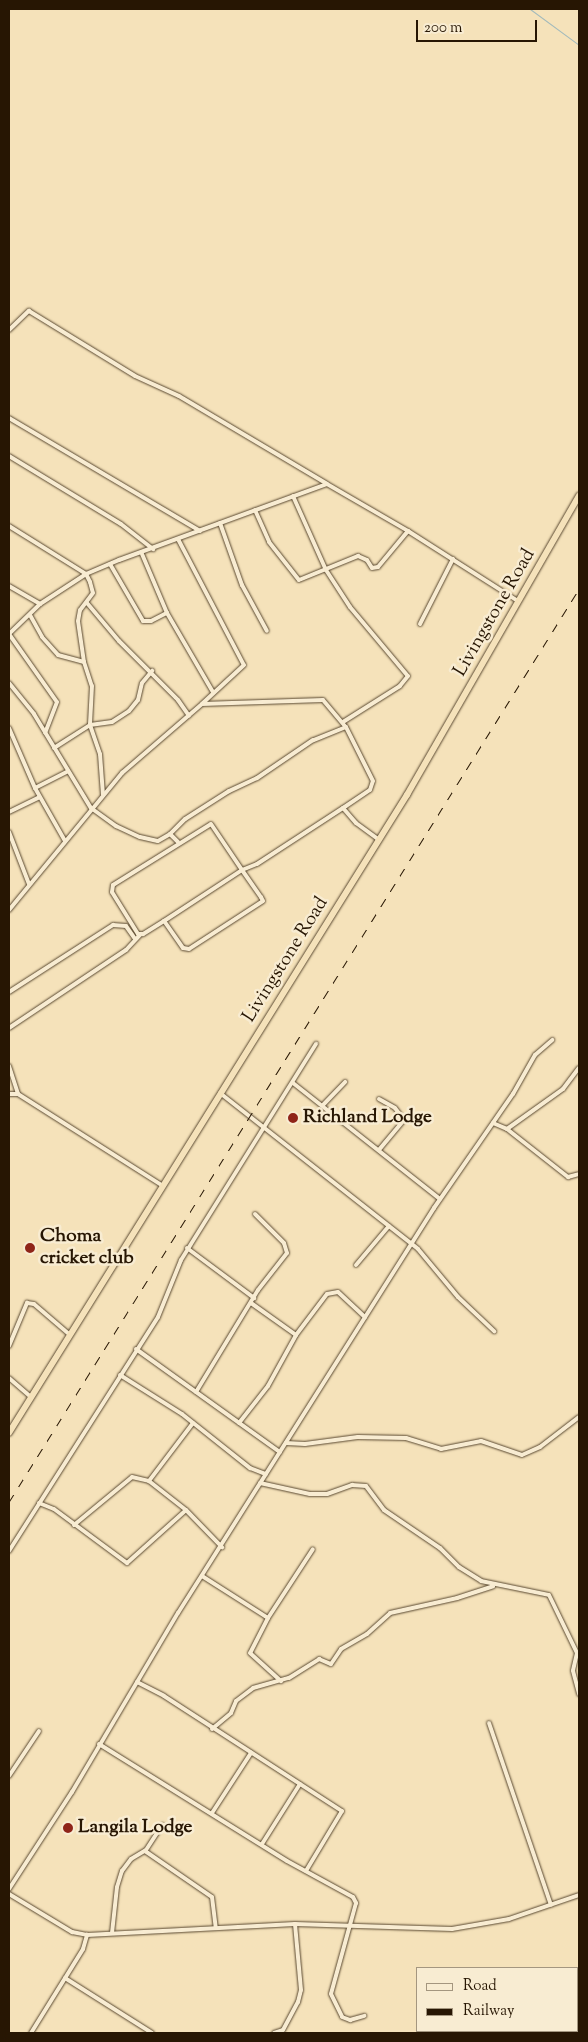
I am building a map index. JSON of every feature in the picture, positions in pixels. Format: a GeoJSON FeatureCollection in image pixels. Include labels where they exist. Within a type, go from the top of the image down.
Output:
{"type":"FeatureCollection","features":[{"type":"Feature","properties":{"kind":"highway","name":"Livingstone Road"},"geometry":{"type":"LineString","coordinates":[[9,1433],[379,840],[579,496]]}},
{"type":"Feature","properties":{"kind":"street"},"geometry":{"type":"LineString","coordinates":[[9,330],[29,312],[135,376],[179,396],[326,484],[408,530],[518,601]]}},
{"type":"Feature","properties":{"kind":"street"},"geometry":{"type":"LineString","coordinates":[[9,418],[200,531]]}},
{"type":"Feature","properties":{"kind":"street"},"geometry":{"type":"LineString","coordinates":[[9,456],[121,524],[153,549]]}},
{"type":"Feature","properties":{"kind":"street"},"geometry":{"type":"LineString","coordinates":[[45,733],[57,702],[9,634],[40,604],[86,574],[326,484]]}},
{"type":"Feature","properties":{"kind":"street"},"geometry":{"type":"LineString","coordinates":[[293,496],[326,570],[350,607],[408,676],[400,686],[343,722]]}},
{"type":"Feature","properties":{"kind":"street"},"geometry":{"type":"LineString","coordinates":[[255,510],[270,542],[297,580],[358,556],[367,560],[372,568],[378,568],[408,530]]}},
{"type":"Feature","properties":{"kind":"street"},"geometry":{"type":"LineString","coordinates":[[220,523],[242,585],[267,631]]}},
{"type":"Feature","properties":{"kind":"street"},"geometry":{"type":"LineString","coordinates":[[9,526],[86,574],[94,591],[80,610],[78,621],[84,662],[92,686],[90,725],[100,754],[103,795]]}},
{"type":"Feature","properties":{"kind":"street"},"geometry":{"type":"LineString","coordinates":[[9,910],[91,808],[134,761],[189,716],[244,665],[178,540]]}},
{"type":"Feature","properties":{"kind":"street"},"geometry":{"type":"LineString","coordinates":[[142,554],[167,613],[213,692]]}},
{"type":"Feature","properties":{"kind":"street"},"geometry":{"type":"LineString","coordinates":[[420,624],[453,559]]}},
{"type":"Feature","properties":{"kind":"street"},"geometry":{"type":"LineString","coordinates":[[110,564],[143,621],[151,621],[167,613]]}},
{"type":"Feature","properties":{"kind":"street"},"geometry":{"type":"LineString","coordinates":[[9,586],[40,604]]}},
{"type":"Feature","properties":{"kind":"street"},"geometry":{"type":"LineString","coordinates":[[87,603],[119,641],[152,671],[189,716]]}},
{"type":"Feature","properties":{"kind":"street"},"geometry":{"type":"LineString","coordinates":[[30,615],[42,638],[58,655],[84,662]]}},
{"type":"Feature","properties":{"kind":"street"},"geometry":{"type":"LineString","coordinates":[[54,748],[90,725],[112,722],[130,711],[138,700],[142,683],[152,671]]}},
{"type":"Feature","properties":{"kind":"street"},"geometry":{"type":"LineString","coordinates":[[9,683],[45,733],[91,808],[116,826],[150,841],[158,841],[170,834],[185,819],[229,791],[257,778],[313,740],[346,727]]}},
{"type":"Feature","properties":{"kind":"street"},"geometry":{"type":"LineString","coordinates":[[9,1028],[126,950],[140,935],[242,870],[257,864],[343,808],[373,785],[346,727],[323,700],[202,704]]}},
{"type":"Feature","properties":{"kind":"street"},"geometry":{"type":"LineString","coordinates":[[9,728],[35,788],[65,841]]}},
{"type":"Feature","properties":{"kind":"street"},"geometry":{"type":"LineString","coordinates":[[9,742],[14,739]]}},
{"type":"Feature","properties":{"kind":"street"},"geometry":{"type":"LineString","coordinates":[[35,788],[68,771]]}},
{"type":"Feature","properties":{"kind":"street"},"geometry":{"type":"LineString","coordinates":[[9,812],[40,797]]}},
{"type":"Feature","properties":{"kind":"street"},"geometry":{"type":"LineString","coordinates":[[343,808],[356,823],[379,840]]}},
{"type":"Feature","properties":{"kind":"street"},"geometry":{"type":"LineString","coordinates":[[140,935],[112,892],[112,887],[178,842],[211,824],[262,899],[260,906],[189,950],[183,948],[164,921]]}},
{"type":"Feature","properties":{"kind":"street"},"geometry":{"type":"LineString","coordinates":[[9,832],[29,884]]}},
{"type":"Feature","properties":{"kind":"street"},"geometry":{"type":"LineString","coordinates":[[170,834],[178,842]]}},
{"type":"Feature","properties":{"kind":"street"},"geometry":{"type":"LineString","coordinates":[[9,992],[113,925],[126,926],[135,939]]}},
{"type":"Feature","properties":{"kind":"street"},"geometry":{"type":"LineString","coordinates":[[9,1889],[260,1483],[440,1199],[493,1124],[535,1055],[552,1040]]}},
{"type":"Feature","properties":{"kind":"street"},"geometry":{"type":"LineString","coordinates":[[9,1551],[158,1317],[187,1248],[294,1084],[316,1044]]}},
{"type":"Feature","properties":{"kind":"street"},"geometry":{"type":"LineString","coordinates":[[9,1066],[18,1094]]}},
{"type":"Feature","properties":{"kind":"street"},"geometry":{"type":"LineString","coordinates":[[507,1129],[563,1089],[579,1068]]}},
{"type":"Feature","properties":{"kind":"street"},"geometry":{"type":"LineString","coordinates":[[323,1106],[345,1082]]}},
{"type":"Feature","properties":{"kind":"street"},"geometry":{"type":"LineString","coordinates":[[294,1084],[380,1149],[440,1199]]}},
{"type":"Feature","properties":{"kind":"street"},"geometry":{"type":"LineString","coordinates":[[220,1093],[412,1244],[483,1324],[494,1331]]}},
{"type":"Feature","properties":{"kind":"street"},"geometry":{"type":"LineString","coordinates":[[9,1094],[18,1094],[163,1186]]}},
{"type":"Feature","properties":{"kind":"street"},"geometry":{"type":"LineString","coordinates":[[379,1099],[395,1108],[404,1120],[380,1149]]}},
{"type":"Feature","properties":{"kind":"street"},"geometry":{"type":"LineString","coordinates":[[493,1124],[507,1129],[568,1177],[579,1174]]}},
{"type":"Feature","properties":{"kind":"street"},"geometry":{"type":"LineString","coordinates":[[196,1392],[254,1298],[287,1250],[255,1214]]}},
{"type":"Feature","properties":{"kind":"street"},"geometry":{"type":"LineString","coordinates":[[356,1265],[389,1226]]}},
{"type":"Feature","properties":{"kind":"street"},"geometry":{"type":"LineString","coordinates":[[187,1248],[254,1298]]}},
{"type":"Feature","properties":{"kind":"street"},"geometry":{"type":"LineString","coordinates":[[239,1423],[268,1386],[296,1335],[324,1297],[332,1291],[341,1294],[365,1317]]}},
{"type":"Feature","properties":{"kind":"street"},"geometry":{"type":"LineString","coordinates":[[9,1346],[27,1303],[34,1304],[70,1334]]}},
{"type":"Feature","properties":{"kind":"street"},"geometry":{"type":"LineString","coordinates":[[251,1303],[296,1335]]}},
{"type":"Feature","properties":{"kind":"street"},"geometry":{"type":"LineString","coordinates":[[136,1349],[280,1452]]}},
{"type":"Feature","properties":{"kind":"street"},"geometry":{"type":"LineString","coordinates":[[120,1375],[193,1423],[250,1468],[266,1474]]}},
{"type":"Feature","properties":{"kind":"street"},"geometry":{"type":"LineString","coordinates":[[9,1378],[31,1397]]}},
{"type":"Feature","properties":{"kind":"street"},"geometry":{"type":"LineString","coordinates":[[286,1443],[305,1444],[347,1438],[406,1438],[441,1449],[480,1441],[522,1455],[540,1447],[579,1417]]}},
{"type":"Feature","properties":{"kind":"street"},"geometry":{"type":"LineString","coordinates":[[149,1481],[193,1423]]}},
{"type":"Feature","properties":{"kind":"street"},"geometry":{"type":"LineString","coordinates":[[74,1525],[132,1477],[149,1481],[186,1510],[222,1547]]}},
{"type":"Feature","properties":{"kind":"street"},"geometry":{"type":"LineString","coordinates":[[260,1483],[310,1494],[328,1494],[352,1485],[366,1486],[384,1510],[440,1548],[459,1567],[493,1586],[539,1592],[554,1602],[564,1631],[577,1653],[574,1671],[579,1694]]}},
{"type":"Feature","properties":{"kind":"street"},"geometry":{"type":"LineString","coordinates":[[39,1503],[54,1509],[125,1562],[130,1562],[186,1510]]}},
{"type":"Feature","properties":{"kind":"street"},"geometry":{"type":"LineString","coordinates":[[281,1681],[250,1654],[268,1618],[312,1549]]}},
{"type":"Feature","properties":{"kind":"street"},"geometry":{"type":"LineString","coordinates":[[202,1576],[268,1618]]}},
{"type":"Feature","properties":{"kind":"street"},"geometry":{"type":"LineString","coordinates":[[212,1729],[231,1713],[236,1701],[253,1688],[281,1681],[319,1659],[330,1664],[341,1648],[368,1634],[390,1613],[457,1598],[493,1586]]}},
{"type":"Feature","properties":{"kind":"street"},"geometry":{"type":"LineString","coordinates":[[137,1682],[164,1696],[212,1729],[343,1812],[306,1871]]}},
{"type":"Feature","properties":{"kind":"street"},"geometry":{"type":"LineString","coordinates":[[489,1722],[551,1905]]}},
{"type":"Feature","properties":{"kind":"street"},"geometry":{"type":"LineString","coordinates":[[9,1776],[39,1732]]}},
{"type":"Feature","properties":{"kind":"street"},"geometry":{"type":"LineString","coordinates":[[99,1744],[306,1871],[354,1898],[356,1903],[331,1996],[345,2019],[364,2016]]}},
{"type":"Feature","properties":{"kind":"street"},"geometry":{"type":"LineString","coordinates":[[212,1813],[251,1753]]}},
{"type":"Feature","properties":{"kind":"street"},"geometry":{"type":"LineString","coordinates":[[262,1844],[300,1784]]}},
{"type":"Feature","properties":{"kind":"street"},"geometry":{"type":"LineString","coordinates":[[112,1933],[117,1887],[122,1871],[131,1859],[145,1852],[162,1825]]}},
{"type":"Feature","properties":{"kind":"street"},"geometry":{"type":"LineString","coordinates":[[145,1852],[212,1897],[216,1928]]}},
{"type":"Feature","properties":{"kind":"street"},"geometry":{"type":"LineString","coordinates":[[9,1894],[72,1932],[87,1935],[295,1924],[452,1929],[492,1923],[579,1895]]}},
{"type":"Feature","properties":{"kind":"street"},"geometry":{"type":"LineString","coordinates":[[274,2033],[283,2030],[298,2002],[301,1990],[295,1924]]}},
{"type":"Feature","properties":{"kind":"street"},"geometry":{"type":"LineString","coordinates":[[31,2033],[65,1978],[87,1935]]}},
{"type":"Feature","properties":{"kind":"street"},"geometry":{"type":"LineString","coordinates":[[65,1978],[152,2033]]}},
{"type":"Feature","properties":{"kind":"waterway"},"geometry":{"type":"LineString","coordinates":[[530,9],[579,45]]}},
{"type":"Feature","properties":{"kind":"railway"},"geometry":{"type":"LineString","coordinates":[[9,1502],[579,589]]}},
{"type":"Feature","properties":{"kind":"place","name":"Richland Lodge"},"geometry":{"type":"Point","coordinates":[293,1118]}},
{"type":"Feature","properties":{"kind":"place","name":"Choma cricket club"},"geometry":{"type":"Point","coordinates":[30,1248]}},
{"type":"Feature","properties":{"kind":"place","name":"Langila Lodge"},"geometry":{"type":"Point","coordinates":[68,1828]}}]}
